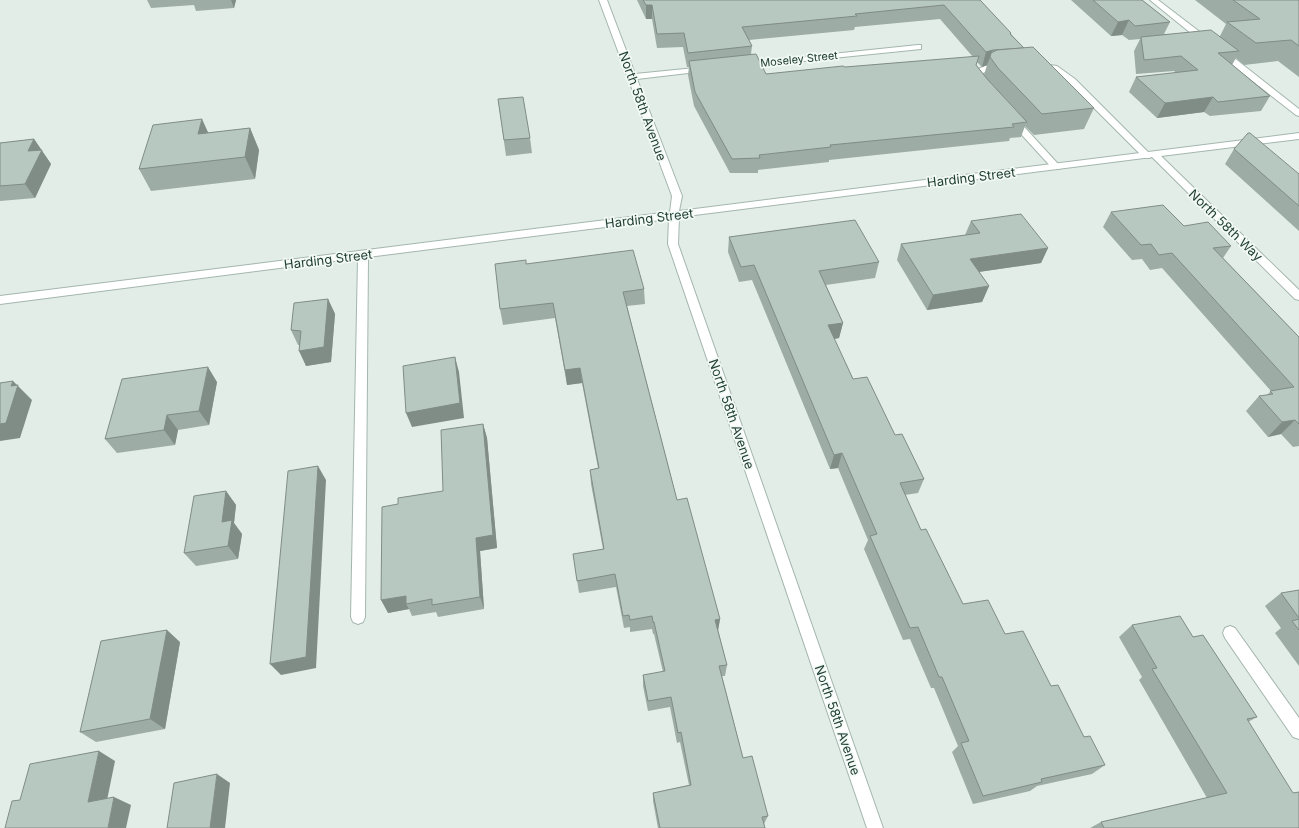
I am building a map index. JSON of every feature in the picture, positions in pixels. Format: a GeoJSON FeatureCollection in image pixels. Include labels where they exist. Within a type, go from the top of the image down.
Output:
{"type":"FeatureCollection","features":[{"type":"Feature","properties":{"kind":"street","name":"North 58th Avenue"},"geometry":{"type":"LineString","coordinates":[[603,0],[677,196],[674,215],[673,244],[875,828]]}},
{"type":"Feature","properties":{"kind":"street"},"geometry":{"type":"LineString","coordinates":[[1154,0],[1299,113]]}},
{"type":"Feature","properties":{"kind":"street","name":"Moseley Street"},"geometry":{"type":"LineString","coordinates":[[735,66],[918,47]]}},
{"type":"Feature","properties":{"kind":"street","name":"North 58th Way"},"geometry":{"type":"LineString","coordinates":[[1032,64],[1054,68],[1072,81],[1299,296]]}},
{"type":"Feature","properties":{"kind":"street"},"geometry":{"type":"LineString","coordinates":[[987,92],[977,78],[979,72],[988,68],[1013,65]]}},
{"type":"Feature","properties":{"kind":"street"},"geometry":{"type":"LineString","coordinates":[[633,77],[711,68]]}},
{"type":"Feature","properties":{"kind":"street"},"geometry":{"type":"LineString","coordinates":[[1008,114],[1056,167]]}},
{"type":"Feature","properties":{"kind":"street","name":"Harding Street"},"geometry":{"type":"LineString","coordinates":[[0,300],[1299,136]]}},
{"type":"Feature","properties":{"kind":"street"},"geometry":{"type":"LineString","coordinates":[[358,617],[363,254]]}},
{"type":"Feature","properties":{"kind":"street"},"geometry":{"type":"LineString","coordinates":[[1230,633],[1299,732]]}},
{"type":"Feature","properties":{"kind":"building"},"geometry":{"type":"Polygon","coordinates":[[[643,0],[980,0],[1024,48],[993,50],[986,52],[944,5],[855,14],[857,16],[742,27],[752,46],[688,53],[684,33],[657,34],[652,5],[646,5],[643,0]]]}},
{"type":"Feature","properties":{"kind":"building"},"geometry":{"type":"Polygon","coordinates":[[[1093,0],[1142,0],[1170,22],[1135,26],[1129,20],[1118,22],[1093,0]]]}},
{"type":"Feature","properties":{"kind":"building"},"geometry":{"type":"Polygon","coordinates":[[[1233,0],[1299,0],[1299,46],[1291,40],[1256,43],[1227,22],[1260,19],[1233,0]]]}},
{"type":"Feature","properties":{"kind":"building"},"geometry":{"type":"Polygon","coordinates":[[[1211,30],[1239,51],[1218,53],[1270,96],[1218,102],[1213,97],[1165,103],[1136,77],[1198,70],[1181,56],[1144,60],[1141,37],[1211,30]]]}},
{"type":"Feature","properties":{"kind":"building"},"geometry":{"type":"Polygon","coordinates":[[[1033,47],[1094,108],[1042,114],[998,68],[990,57],[991,53],[997,50],[1033,47]]]}},
{"type":"Feature","properties":{"kind":"building"},"geometry":{"type":"Polygon","coordinates":[[[756,54],[766,74],[843,66],[979,56],[976,65],[1027,122],[1012,124],[1014,127],[830,145],[831,147],[759,155],[760,158],[732,159],[695,92],[689,61],[756,54]]]}},
{"type":"Feature","properties":{"kind":"building"},"geometry":{"type":"Polygon","coordinates":[[[523,97],[530,138],[504,140],[498,99],[523,97]]]}},
{"type":"Feature","properties":{"kind":"building"},"geometry":{"type":"Polygon","coordinates":[[[202,119],[198,134],[250,128],[245,157],[139,169],[153,125],[202,119]]]}},
{"type":"Feature","properties":{"kind":"building"},"geometry":{"type":"Polygon","coordinates":[[[1248,133],[1250,133],[1299,174],[1299,206],[1234,149],[1248,133]]]}},
{"type":"Feature","properties":{"kind":"building"},"geometry":{"type":"Polygon","coordinates":[[[34,139],[28,151],[42,150],[25,184],[0,186],[0,143],[34,139]]]}},
{"type":"Feature","properties":{"kind":"building"},"geometry":{"type":"Polygon","coordinates":[[[1163,205],[1184,226],[1208,222],[1231,246],[1213,248],[1299,337],[1299,424],[1295,420],[1282,422],[1259,396],[1273,394],[1270,391],[1294,387],[1172,253],[1159,255],[1151,244],[1141,245],[1111,212],[1163,205]]]}},
{"type":"Feature","properties":{"kind":"building"},"geometry":{"type":"Polygon","coordinates":[[[1021,214],[1048,248],[970,259],[989,286],[933,295],[901,244],[980,233],[971,221],[1021,214]]]}},
{"type":"Feature","properties":{"kind":"building"},"geometry":{"type":"Polygon","coordinates":[[[855,220],[879,262],[819,271],[843,323],[828,325],[853,379],[867,377],[895,435],[902,434],[924,479],[900,483],[921,530],[926,529],[963,604],[988,600],[1005,634],[1023,631],[1051,686],[1058,685],[1084,737],[1090,736],[1105,765],[1041,779],[1042,782],[983,796],[961,743],[969,741],[942,677],[939,677],[918,627],[910,628],[870,536],[877,534],[842,453],[834,455],[754,265],[741,267],[729,237],[855,220]]]}},
{"type":"Feature","properties":{"kind":"building"},"geometry":{"type":"Polygon","coordinates":[[[633,250],[644,289],[623,292],[677,500],[687,498],[720,619],[715,620],[727,665],[719,666],[743,758],[752,756],[768,816],[762,817],[765,828],[660,828],[653,793],[691,785],[681,732],[678,733],[671,697],[648,701],[643,675],[665,671],[652,616],[630,620],[629,615],[623,616],[615,574],[577,581],[573,554],[604,549],[590,470],[599,468],[580,368],[565,370],[553,303],[500,309],[495,264],[526,260],[526,264],[633,250]]]}},
{"type":"Feature","properties":{"kind":"building"},"geometry":{"type":"Polygon","coordinates":[[[328,299],[324,347],[299,351],[301,331],[291,330],[294,303],[328,299]]]}},
{"type":"Feature","properties":{"kind":"building"},"geometry":{"type":"Polygon","coordinates":[[[455,357],[460,403],[406,413],[403,366],[455,357]]]}},
{"type":"Feature","properties":{"kind":"building"},"geometry":{"type":"Polygon","coordinates":[[[208,367],[199,411],[167,415],[164,430],[105,439],[122,379],[208,367]]]}},
{"type":"Feature","properties":{"kind":"building"},"geometry":{"type":"Polygon","coordinates":[[[13,381],[11,386],[18,385],[6,423],[0,424],[0,383],[13,381]]]}},
{"type":"Feature","properties":{"kind":"building"},"geometry":{"type":"Polygon","coordinates":[[[483,424],[493,535],[476,538],[480,597],[432,605],[432,599],[406,604],[406,596],[381,600],[382,507],[398,504],[398,498],[443,491],[441,430],[483,424]]]}},
{"type":"Feature","properties":{"kind":"building"},"geometry":{"type":"Polygon","coordinates":[[[318,466],[306,657],[270,664],[288,471],[318,466]]]}},
{"type":"Feature","properties":{"kind":"building"},"geometry":{"type":"Polygon","coordinates":[[[226,491],[222,522],[232,520],[228,546],[184,553],[194,496],[226,491]]]}},
{"type":"Feature","properties":{"kind":"building"},"geometry":{"type":"Polygon","coordinates":[[[1299,590],[1299,618],[1281,593],[1299,590]]]}},
{"type":"Feature","properties":{"kind":"building"},"geometry":{"type":"Polygon","coordinates":[[[1180,616],[1193,637],[1203,635],[1257,717],[1247,719],[1293,793],[1299,792],[1299,828],[1104,828],[1101,822],[1227,793],[1152,669],[1157,668],[1132,625],[1180,616]]]}},
{"type":"Feature","properties":{"kind":"building"},"geometry":{"type":"Polygon","coordinates":[[[1299,619],[1299,630],[1292,621],[1299,619]]]}},
{"type":"Feature","properties":{"kind":"building"},"geometry":{"type":"Polygon","coordinates":[[[167,630],[150,719],[80,732],[101,641],[167,630]]]}},
{"type":"Feature","properties":{"kind":"building"},"geometry":{"type":"Polygon","coordinates":[[[99,751],[88,802],[114,797],[108,828],[5,828],[12,801],[20,800],[30,764],[99,751]]]}},
{"type":"Feature","properties":{"kind":"building"},"geometry":{"type":"Polygon","coordinates":[[[217,774],[210,828],[167,828],[174,783],[217,774]]]}}]}
